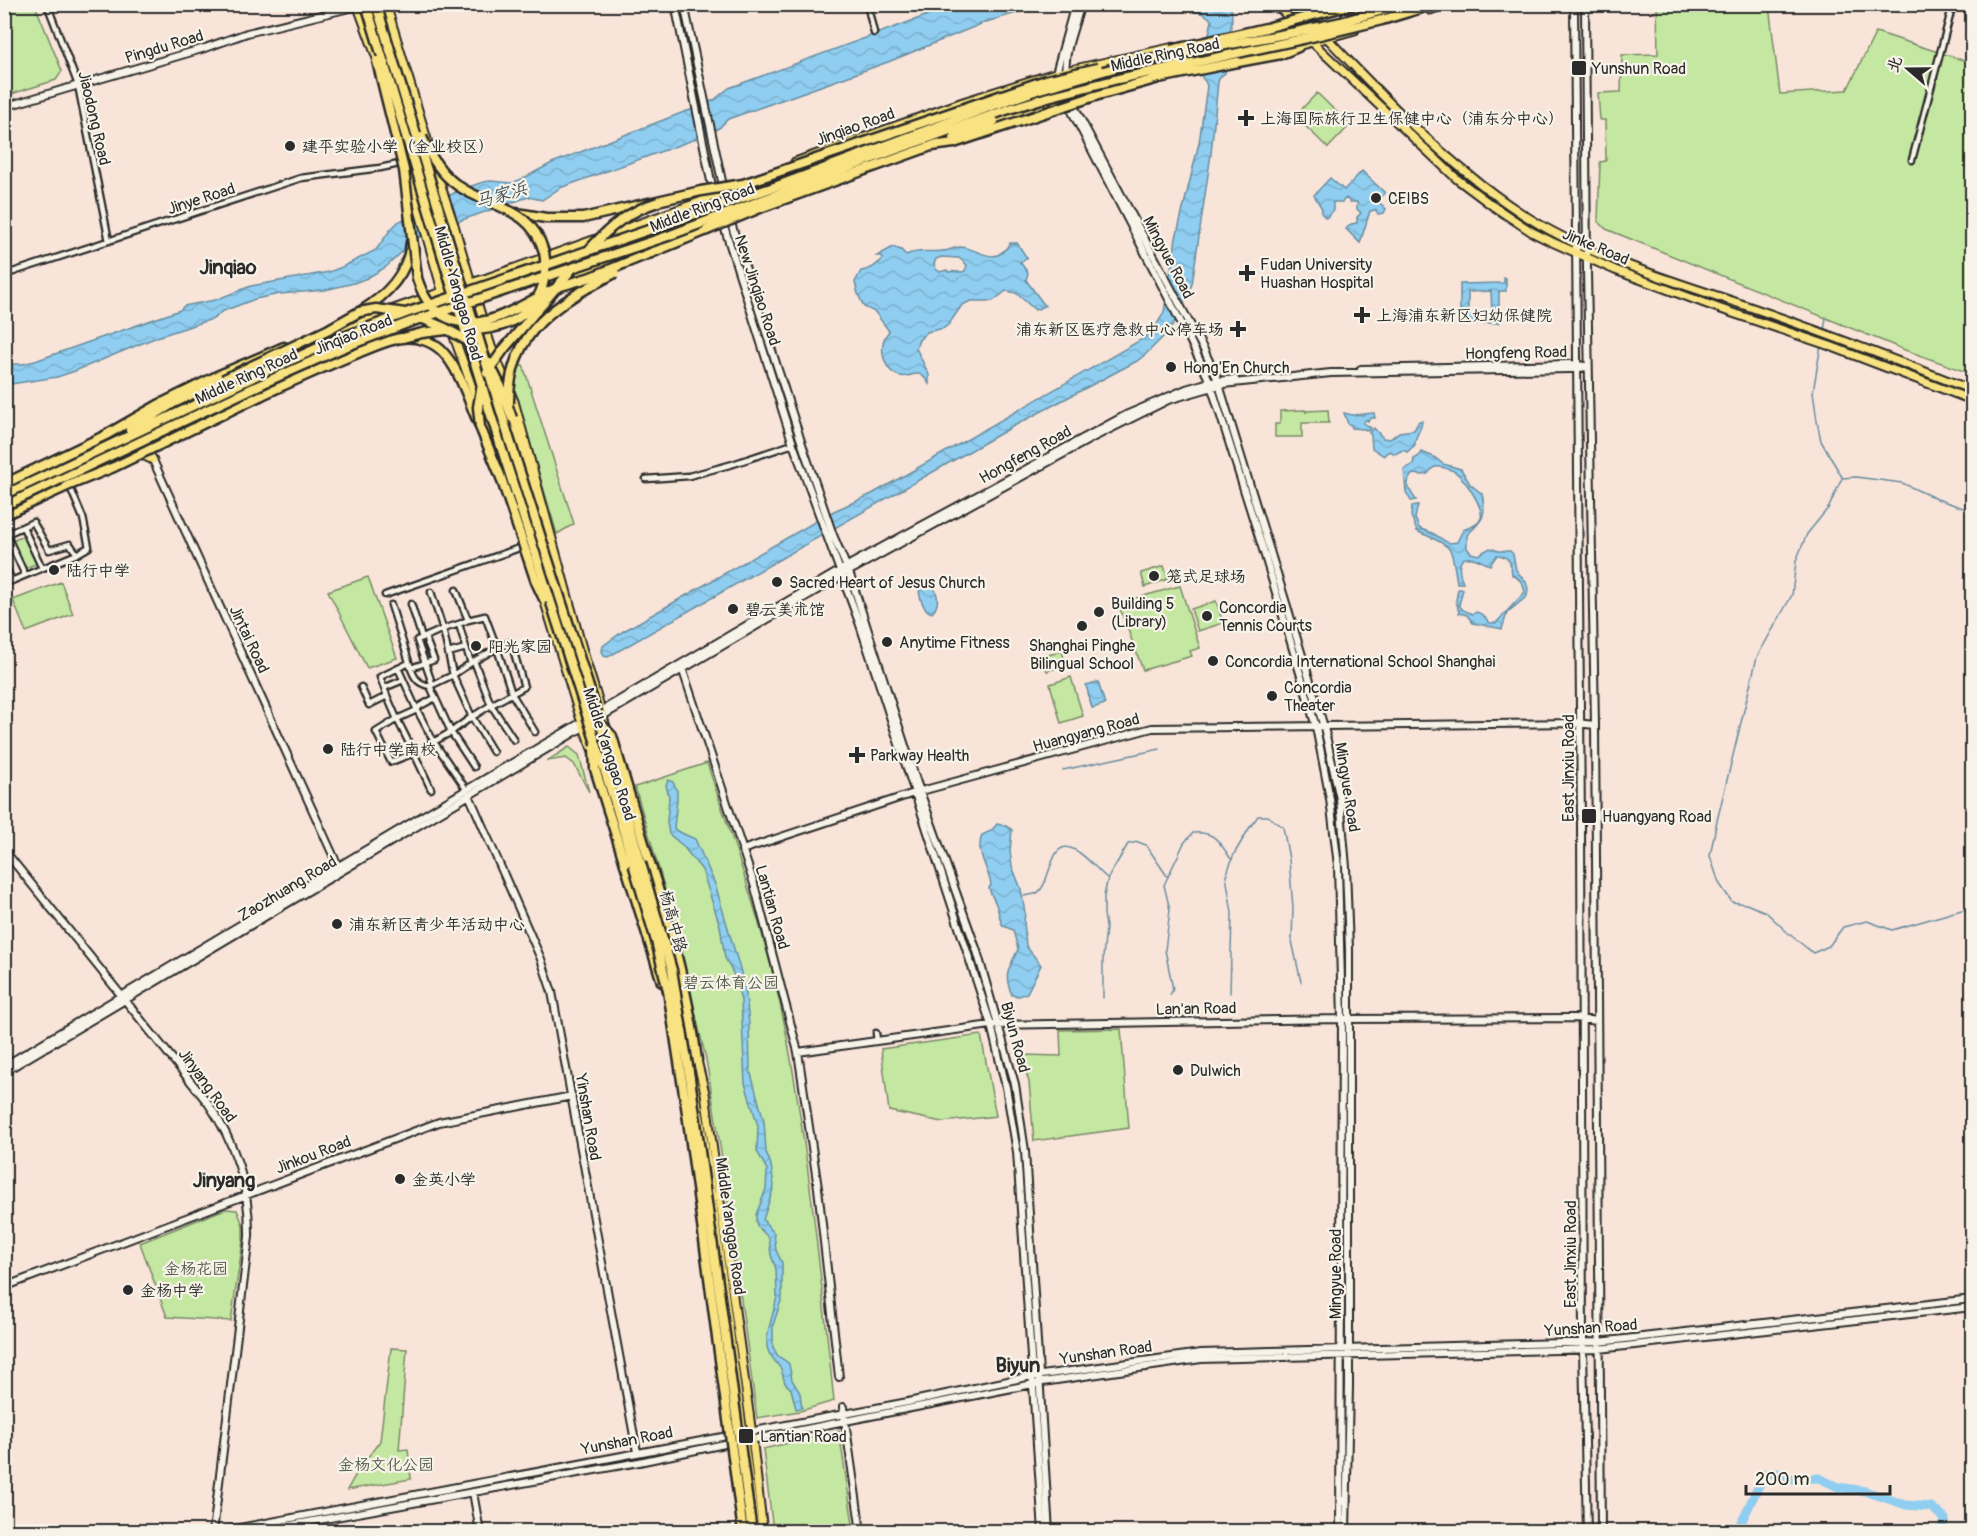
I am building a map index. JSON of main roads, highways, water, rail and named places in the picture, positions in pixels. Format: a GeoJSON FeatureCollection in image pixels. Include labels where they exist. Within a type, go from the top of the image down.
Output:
{"type":"FeatureCollection","features":[{"type":"Feature","properties":{"kind":"highway","name":"Middle Yanggao Road"},"geometry":{"type":"LineString","coordinates":[[376,4],[567,623]]}},
{"type":"Feature","properties":{"kind":"highway"},"geometry":{"type":"LineString","coordinates":[[1138,61],[1164,51],[1266,28],[1354,4]]}},
{"type":"Feature","properties":{"kind":"highway","name":"Middle Ring Road"},"geometry":{"type":"LineString","coordinates":[[4,495],[262,373],[376,324],[777,186],[1001,102],[1138,61],[1296,32],[1404,4]]}},
{"type":"Feature","properties":{"kind":"highway","name":"Middle Ring Road"},"geometry":{"type":"LineString","coordinates":[[4,507],[342,348],[410,322],[679,232],[889,152],[1025,104],[1118,79],[1382,20],[1435,4]]}},
{"type":"Feature","properties":{"kind":"highway","name":"Middle Yanggao Road"},"geometry":{"type":"LineString","coordinates":[[363,5],[559,629]]}},
{"type":"Feature","properties":{"kind":"highway"},"geometry":{"type":"LineString","coordinates":[[363,5],[402,155],[417,278],[428,303],[450,320],[462,322],[475,322],[500,316],[560,287],[596,276],[760,208],[932,146],[994,120],[1025,104]]}},
{"type":"Feature","properties":{"kind":"highway"},"geometry":{"type":"LineString","coordinates":[[386,35],[416,123],[439,168],[467,192],[517,213],[546,218],[583,218],[742,184],[1046,80],[1089,69],[1122,66]]}},
{"type":"Feature","properties":{"kind":"highway"},"geometry":{"type":"LineString","coordinates":[[932,146],[954,143],[1095,96],[1159,78],[1281,54],[1298,46]]}},
{"type":"Feature","properties":{"kind":"highway"},"geometry":{"type":"LineString","coordinates":[[480,427],[478,407],[482,384],[504,349],[606,232],[635,210],[658,202]]}},
{"type":"Feature","properties":{"kind":"highway"},"geometry":{"type":"LineString","coordinates":[[679,232],[760,208]]}},
{"type":"Feature","properties":{"kind":"highway"},"geometry":{"type":"LineString","coordinates":[[4,517],[332,363],[403,338],[432,331],[474,330],[512,322],[532,306],[540,294],[545,278],[546,260],[535,232],[517,213]]}},
{"type":"Feature","properties":{"kind":"highway"},"geometry":{"type":"LineString","coordinates":[[104,448],[172,404],[283,352],[374,303],[395,284],[407,260],[411,235]]}},
{"type":"Feature","properties":{"kind":"highway"},"geometry":{"type":"LineString","coordinates":[[512,418],[509,402],[511,372],[518,353],[529,335],[556,307],[651,253]]}},
{"type":"Feature","properties":{"kind":"highway"},"geometry":{"type":"LineString","coordinates":[[359,312],[376,309],[404,312],[446,328],[477,348],[495,372],[512,418],[558,580],[567,623]]}},
{"type":"Feature","properties":{"kind":"highway"},"geometry":{"type":"LineString","coordinates":[[4,484],[106,435],[160,404],[251,360],[284,346],[325,334],[376,324]]}},
{"type":"Feature","properties":{"kind":"highway"},"geometry":{"type":"LineString","coordinates":[[403,338],[426,340],[442,351],[454,368],[500,475],[536,582],[559,629]]}},
{"type":"Feature","properties":{"kind":"highway"},"geometry":{"type":"LineString","coordinates":[[68,487],[188,426],[254,388]]}},
{"type":"Feature","properties":{"kind":"highway","name":"杨高中路"},"geometry":{"type":"LineString","coordinates":[[567,623],[601,716],[672,970],[682,1024],[754,1532]]}},
{"type":"Feature","properties":{"kind":"highway","name":"杨高中路"},"geometry":{"type":"LineString","coordinates":[[559,629],[636,870],[668,991],[687,1113],[743,1532]]}},
{"type":"Feature","properties":{"kind":"highway"},"geometry":{"type":"LineString","coordinates":[[601,716],[612,736],[674,942],[687,993],[698,1060]]}},
{"type":"Feature","properties":{"kind":"highway"},"geometry":{"type":"LineString","coordinates":[[592,734],[595,769],[662,982]]}},
{"type":"Feature","properties":{"kind":"main road","name":"Middle Yanggao Road"},"geometry":{"type":"LineString","coordinates":[[386,4],[491,346],[514,401],[601,716],[671,945],[705,1093],[733,1298],[748,1436],[754,1532]]}},
{"type":"Feature","properties":{"kind":"main road"},"geometry":{"type":"LineString","coordinates":[[1268,4],[1271,7],[1278,7]]}},
{"type":"Feature","properties":{"kind":"main road","name":"Jinke Road"},"geometry":{"type":"LineString","coordinates":[[1295,4],[1372,86],[1469,175],[1545,228],[1638,268],[1833,337],[1972,390]]}},
{"type":"Feature","properties":{"kind":"main road","name":"Jinqiao Road"},"geometry":{"type":"LineString","coordinates":[[4,495],[139,430],[155,420],[367,320],[715,198],[724,190],[807,158],[963,102],[1056,73],[1192,43],[1295,24],[1367,4]]}},
{"type":"Feature","properties":{"kind":"main road"},"geometry":{"type":"LineString","coordinates":[[1298,46],[1448,4]]}},
{"type":"Feature","properties":{"kind":"main road","name":"Middle Yanggao Road"},"geometry":{"type":"LineString","coordinates":[[363,5],[373,47],[409,161],[417,201],[453,334],[511,494],[583,724],[611,803],[657,957],[666,1001],[679,1030],[691,1071],[699,1105],[763,1532]]}},
{"type":"Feature","properties":{"kind":"main road","name":"Jinke Road"},"geometry":{"type":"LineString","coordinates":[[1278,7],[1457,179],[1513,220],[1576,254],[1972,400]]}},
{"type":"Feature","properties":{"kind":"main road","name":"Jinqiao Road"},"geometry":{"type":"LineString","coordinates":[[4,507],[145,444],[268,385],[364,344],[644,240],[932,142],[1069,99],[1176,71],[1238,61]]}},
{"type":"Feature","properties":{"kind":"main road"},"geometry":{"type":"LineString","coordinates":[[644,240],[659,226],[711,207],[715,198]]}},
{"type":"Feature","properties":{"kind":"main road","name":"Jinqiao Road"},"geometry":{"type":"LineString","coordinates":[[544,279],[566,278],[722,221],[729,211]]}},
{"type":"Feature","properties":{"kind":"main road"},"geometry":{"type":"LineString","coordinates":[[448,311],[453,304],[474,293],[533,272],[548,256]]}},
{"type":"Feature","properties":{"kind":"main road"},"geometry":{"type":"LineString","coordinates":[[364,344],[374,330],[446,303],[467,292],[471,283]]}},
{"type":"Feature","properties":{"kind":"main road","name":"Jinqiao Road"},"geometry":{"type":"LineString","coordinates":[[4,479],[300,341],[340,325],[367,320]]}},
{"type":"Feature","properties":{"kind":"main road"},"geometry":{"type":"LineString","coordinates":[[145,444],[147,436],[154,429],[218,399],[235,382]]}},
{"type":"Feature","properties":{"kind":"main road","name":"Jinqiao Road"},"geometry":{"type":"LineString","coordinates":[[68,487],[135,456],[145,444]]}},
{"type":"Feature","properties":{"kind":"main road"},"geometry":{"type":"LineString","coordinates":[[135,456],[145,456],[153,460]]}},
{"type":"Feature","properties":{"kind":"main road"},"geometry":{"type":"LineString","coordinates":[[68,487],[86,471]]}},
{"type":"Feature","properties":{"kind":"main road"},"geometry":{"type":"LineString","coordinates":[[666,1001],[727,1439]]}},
{"type":"Feature","properties":{"kind":"main road"},"geometry":{"type":"LineString","coordinates":[[710,1310],[723,1277]]}},
{"type":"Feature","properties":{"kind":"water","name":"马家浜"},"geometry":{"type":"Polygon","coordinates":[[[964,5],[1044,5],[986,22],[888,62],[728,119],[719,128],[690,141],[560,188],[542,200],[528,197],[459,221],[417,238],[386,267],[354,283],[325,290],[255,299],[221,312],[215,318],[157,337],[75,371],[57,377],[5,385],[5,364],[35,361],[180,310],[184,306],[215,300],[251,286],[329,272],[376,250],[398,222],[460,190],[483,182],[512,183],[552,163],[700,107],[714,100],[729,88],[936,12],[964,5]]]}},
{"type":"Feature","properties":{"kind":"water"},"geometry":{"type":"Polygon","coordinates":[[[1170,5],[1231,5],[1232,18],[1225,73],[1218,82],[1211,154],[1192,284],[1170,330],[1137,361],[1012,427],[608,657],[604,656],[603,646],[622,632],[834,511],[872,494],[1146,337],[1156,326],[1164,312],[1176,238],[1199,143],[1207,86],[1202,78],[1204,54],[1212,21],[1199,12],[1170,5]]]}},
{"type":"Feature","properties":{"kind":"water"},"geometry":{"type":"Polygon","coordinates":[[[1362,171],[1385,193],[1378,201],[1386,209],[1384,213],[1378,214],[1376,210],[1370,211],[1360,243],[1346,229],[1351,224],[1357,223],[1357,217],[1361,213],[1357,209],[1357,202],[1350,202],[1346,198],[1342,202],[1333,202],[1333,211],[1326,218],[1321,213],[1322,209],[1314,195],[1330,178],[1344,190],[1362,171]]]}},
{"type":"Feature","properties":{"kind":"water"},"geometry":{"type":"Polygon","coordinates":[[[1010,243],[1017,243],[1027,258],[1020,262],[1028,273],[1026,280],[1045,306],[1035,310],[1016,293],[1006,291],[993,301],[971,301],[962,305],[944,328],[927,332],[919,340],[916,348],[929,375],[929,384],[921,375],[903,376],[895,374],[888,368],[884,359],[883,342],[889,331],[875,312],[864,307],[855,282],[861,271],[876,265],[883,259],[882,256],[877,256],[893,247],[906,255],[960,247],[992,256],[1004,251],[1010,243]],[[941,257],[936,259],[934,264],[940,272],[947,270],[948,272],[963,272],[967,265],[959,258],[941,257]]]}},
{"type":"Feature","properties":{"kind":"water"},"geometry":{"type":"Polygon","coordinates":[[[1504,278],[1506,278],[1506,291],[1499,291],[1499,323],[1460,323],[1460,284],[1504,283],[1504,278]],[[1491,291],[1468,292],[1468,315],[1492,315],[1491,291]]]}},
{"type":"Feature","properties":{"kind":"water"},"geometry":{"type":"Polygon","coordinates":[[[1344,413],[1352,415],[1374,413],[1375,418],[1368,421],[1367,419],[1363,423],[1371,428],[1368,431],[1352,428],[1344,413]]]}},
{"type":"Feature","properties":{"kind":"water"},"geometry":{"type":"Polygon","coordinates":[[[1419,421],[1422,421],[1422,424],[1415,445],[1407,452],[1403,450],[1395,454],[1390,451],[1384,456],[1372,448],[1369,433],[1374,428],[1383,438],[1390,439],[1399,432],[1414,430],[1419,421]]]}},
{"type":"Feature","properties":{"kind":"water"},"geometry":{"type":"Polygon","coordinates":[[[1421,452],[1434,457],[1443,464],[1461,469],[1470,484],[1482,494],[1484,513],[1481,519],[1479,506],[1466,484],[1456,472],[1444,468],[1435,467],[1425,475],[1413,474],[1410,477],[1408,484],[1416,500],[1411,501],[1406,492],[1404,470],[1413,464],[1414,459],[1421,452]]]}},
{"type":"Feature","properties":{"kind":"water"},"geometry":{"type":"Polygon","coordinates":[[[1418,505],[1415,518],[1419,528],[1450,543],[1457,542],[1463,530],[1479,522],[1467,535],[1467,548],[1471,553],[1478,555],[1490,548],[1510,551],[1513,554],[1516,570],[1526,582],[1527,596],[1507,613],[1502,629],[1473,623],[1467,615],[1459,613],[1456,600],[1458,589],[1463,589],[1459,605],[1463,610],[1472,614],[1477,612],[1490,623],[1496,623],[1525,592],[1522,583],[1512,575],[1507,559],[1497,555],[1490,565],[1475,559],[1463,559],[1460,570],[1463,583],[1457,583],[1450,550],[1439,541],[1417,531],[1411,516],[1412,506],[1418,505]]]}},
{"type":"Feature","properties":{"kind":"water"},"geometry":{"type":"Polygon","coordinates":[[[924,583],[933,587],[937,595],[937,605],[932,613],[926,609],[921,599],[919,587],[924,583]]]}},
{"type":"Feature","properties":{"kind":"water"},"geometry":{"type":"Polygon","coordinates":[[[1098,682],[1105,704],[1092,708],[1086,685],[1098,682]]]}},
{"type":"Feature","properties":{"kind":"water"},"geometry":{"type":"Polygon","coordinates":[[[668,780],[673,782],[677,791],[674,828],[695,839],[715,884],[745,986],[750,1070],[764,1121],[766,1152],[771,1165],[774,1186],[763,1220],[774,1233],[776,1250],[782,1263],[782,1298],[773,1325],[773,1347],[778,1356],[789,1364],[792,1380],[800,1393],[802,1408],[796,1409],[791,1389],[785,1383],[781,1369],[767,1347],[767,1336],[777,1297],[776,1269],[769,1238],[757,1226],[756,1221],[766,1189],[767,1170],[757,1151],[758,1126],[745,1083],[741,1001],[736,979],[725,958],[720,926],[702,870],[682,845],[669,834],[667,822],[669,797],[666,785],[668,780]]]}},
{"type":"Feature","properties":{"kind":"water"},"geometry":{"type":"Polygon","coordinates":[[[997,824],[1012,830],[1010,851],[1012,866],[1021,889],[1025,913],[1026,946],[1041,965],[1027,993],[1019,996],[1012,995],[1007,976],[1018,949],[1013,930],[1003,926],[989,888],[991,885],[980,848],[982,835],[991,831],[997,824]]]}},
{"type":"Feature","properties":{"kind":"waterway"},"geometry":{"type":"LineString","coordinates":[[1824,331],[1826,317]]}},
{"type":"Feature","properties":{"kind":"waterway"},"geometry":{"type":"LineString","coordinates":[[1821,345],[1813,392],[1817,421],[1821,441],[1842,477]]}},
{"type":"Feature","properties":{"kind":"waterway"},"geometry":{"type":"LineString","coordinates":[[1972,511],[1937,499],[1902,483],[1856,477],[1842,478],[1829,507],[1807,534],[1796,561],[1792,595],[1757,657],[1710,856],[1719,883],[1732,902],[1746,904],[1766,912],[1813,953],[1829,946],[1843,927],[1867,921],[1892,930],[1972,907]]}},
{"type":"Feature","properties":{"kind":"waterway"},"geometry":{"type":"LineString","coordinates":[[1063,770],[1160,749]]}},
{"type":"Feature","properties":{"kind":"waterway"},"geometry":{"type":"LineString","coordinates":[[1230,993],[1232,913],[1226,876],[1234,854],[1258,816],[1268,816],[1283,827],[1289,859],[1293,908],[1292,941],[1301,982]]}},
{"type":"Feature","properties":{"kind":"waterway"},"geometry":{"type":"LineString","coordinates":[[1170,995],[1173,989],[1165,950],[1170,910],[1164,885],[1184,843],[1193,833],[1212,836],[1231,859]]}},
{"type":"Feature","properties":{"kind":"waterway"},"geometry":{"type":"LineString","coordinates":[[1103,998],[1106,927],[1104,896],[1108,878],[1128,844],[1138,842],[1146,845],[1167,876]]}},
{"type":"Feature","properties":{"kind":"waterway"},"geometry":{"type":"LineString","coordinates":[[1023,896],[1035,894],[1042,888],[1056,855],[1060,849],[1067,847],[1084,856],[1107,878]]}},
{"type":"Feature","properties":{"kind":"waterway"},"geometry":{"type":"LineString","coordinates":[[1735,1532],[1766,1474],[1777,1473],[1793,1479],[1819,1478],[1838,1487],[1865,1491],[1906,1505],[1931,1507],[1945,1519],[1941,1532]]}},
{"type":"Feature","properties":{"kind":"place","name":"Yunshun Road"},"geometry":{"type":"Point","coordinates":[1579,68]}},
{"type":"Feature","properties":{"kind":"place","name":"上海国际旅行卫生保健中心（浦东分中心）"},"geometry":{"type":"Point","coordinates":[1246,118]}},
{"type":"Feature","properties":{"kind":"place","name":"建平实验小学（金业校区）"},"geometry":{"type":"Point","coordinates":[290,146]}},
{"type":"Feature","properties":{"kind":"place","name":"CEIBS"},"geometry":{"type":"Point","coordinates":[1376,198]}},
{"type":"Feature","properties":{"kind":"place","name":"Fudan University Huashan Hospital"},"geometry":{"type":"Point","coordinates":[1247,273]}},
{"type":"Feature","properties":{"kind":"place","name":"上海浦东新区妇幼保健院"},"geometry":{"type":"Point","coordinates":[1362,315]}},
{"type":"Feature","properties":{"kind":"place","name":"浦东新区医疗急救中心停车场"},"geometry":{"type":"Point","coordinates":[1238,329]}},
{"type":"Feature","properties":{"kind":"place","name":"Hong'En Church"},"geometry":{"type":"Point","coordinates":[1171,367]}},
{"type":"Feature","properties":{"kind":"place","name":"陆行中学"},"geometry":{"type":"Point","coordinates":[54,570]}},
{"type":"Feature","properties":{"kind":"place","name":"笼式足球场"},"geometry":{"type":"Point","coordinates":[1154,576]}},
{"type":"Feature","properties":{"kind":"place","name":"Sacred Heart of Jesus Church"},"geometry":{"type":"Point","coordinates":[777,582]}},
{"type":"Feature","properties":{"kind":"place","name":"碧云美术馆"},"geometry":{"type":"Point","coordinates":[733,609]}},
{"type":"Feature","properties":{"kind":"place","name":"Building 5 (Library)"},"geometry":{"type":"Point","coordinates":[1099,612]}},
{"type":"Feature","properties":{"kind":"place","name":"Concordia Tennis Courts"},"geometry":{"type":"Point","coordinates":[1207,616]}},
{"type":"Feature","properties":{"kind":"place","name":"Shanghai Pinghe Bilingual School"},"geometry":{"type":"Point","coordinates":[1082,626]}},
{"type":"Feature","properties":{"kind":"place","name":"Anytime Fitness"},"geometry":{"type":"Point","coordinates":[887,642]}},
{"type":"Feature","properties":{"kind":"place","name":"阳光家园"},"geometry":{"type":"Point","coordinates":[476,646]}},
{"type":"Feature","properties":{"kind":"place","name":"Concordia International School Shanghai"},"geometry":{"type":"Point","coordinates":[1213,661]}},
{"type":"Feature","properties":{"kind":"place","name":"Concordia Theater"},"geometry":{"type":"Point","coordinates":[1272,696]}},
{"type":"Feature","properties":{"kind":"place","name":"陆行中学南校"},"geometry":{"type":"Point","coordinates":[328,749]}},
{"type":"Feature","properties":{"kind":"place","name":"Parkway Health"},"geometry":{"type":"Point","coordinates":[857,755]}},
{"type":"Feature","properties":{"kind":"place","name":"Huangyang Road"},"geometry":{"type":"Point","coordinates":[1589,816]}},
{"type":"Feature","properties":{"kind":"place","name":"浦东新区青少年活动中心"},"geometry":{"type":"Point","coordinates":[337,924]}},
{"type":"Feature","properties":{"kind":"place","name":"Dulwich"},"geometry":{"type":"Point","coordinates":[1178,1070]}},
{"type":"Feature","properties":{"kind":"place","name":"金英小学"},"geometry":{"type":"Point","coordinates":[400,1179]}},
{"type":"Feature","properties":{"kind":"place","name":"金杨中学"},"geometry":{"type":"Point","coordinates":[128,1290]}},
{"type":"Feature","properties":{"kind":"place","name":"Lantian Road"},"geometry":{"type":"Point","coordinates":[746,1436]}},
{"type":"Feature","properties":{"kind":"district","name":"Jinqiao"},"geometry":{"type":"Point","coordinates":[228,267]}},
{"type":"Feature","properties":{"kind":"district","name":"Jinyang"},"geometry":{"type":"Point","coordinates":[224,1180]}},
{"type":"Feature","properties":{"kind":"district","name":"Biyun"},"geometry":{"type":"Point","coordinates":[1018,1365]}},
{"type":"Feature","properties":{"kind":"park label","name":"碧云体育公园"},"geometry":{"type":"Point","coordinates":[731,982]}},
{"type":"Feature","properties":{"kind":"park label","name":"金杨花园"},"geometry":{"type":"Point","coordinates":[196,1268]}},
{"type":"Feature","properties":{"kind":"park label","name":"金杨文化公园"},"geometry":{"type":"Point","coordinates":[386,1464]}}]}
